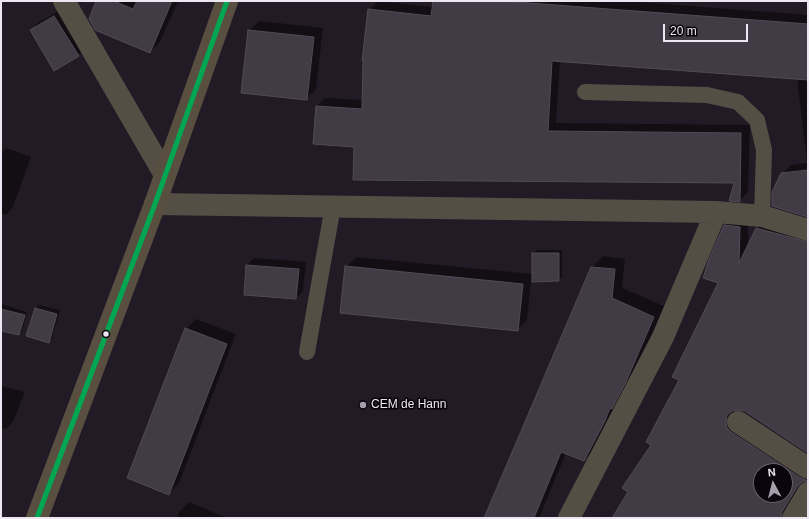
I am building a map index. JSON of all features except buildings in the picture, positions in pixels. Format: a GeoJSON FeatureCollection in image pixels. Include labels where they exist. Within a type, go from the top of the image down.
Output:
{"type":"FeatureCollection","features":[{"type":"Feature","properties":{"kind":"main road"},"geometry":{"type":"LineString","coordinates":[[37,518],[166,175],[227,1]]}},
{"type":"Feature","properties":{"kind":"street"},"geometry":{"type":"LineString","coordinates":[[64,1],[166,175]]}},
{"type":"Feature","properties":{"kind":"street"},"geometry":{"type":"LineString","coordinates":[[155,204],[716,212],[762,216],[808,230]]}},
{"type":"Feature","properties":{"kind":"street"},"geometry":{"type":"LineString","coordinates":[[569,518],[663,337],[716,212]]}},
{"type":"Feature","properties":{"kind":"street"},"geometry":{"type":"LineString","coordinates":[[738,422],[808,468]]}},
{"type":"Feature","properties":{"kind":"street"},"geometry":{"type":"LineString","coordinates":[[793,518],[808,493]]}},
{"type":"Feature","properties":{"kind":"lane"},"geometry":{"type":"LineString","coordinates":[[585,92],[707,95],[738,102],[757,120],[764,150],[762,216]]}},
{"type":"Feature","properties":{"kind":"lane"},"geometry":{"type":"LineString","coordinates":[[307,352],[333,206]]}},
{"type":"Feature","properties":{"kind":"transit line"},"geometry":{"type":"LineString","coordinates":[[37,518],[155,204],[227,1]]}},
{"type":"Feature","properties":{"kind":"place","name":"CEM de Hann"},"geometry":{"type":"Point","coordinates":[363,405]}}]}
